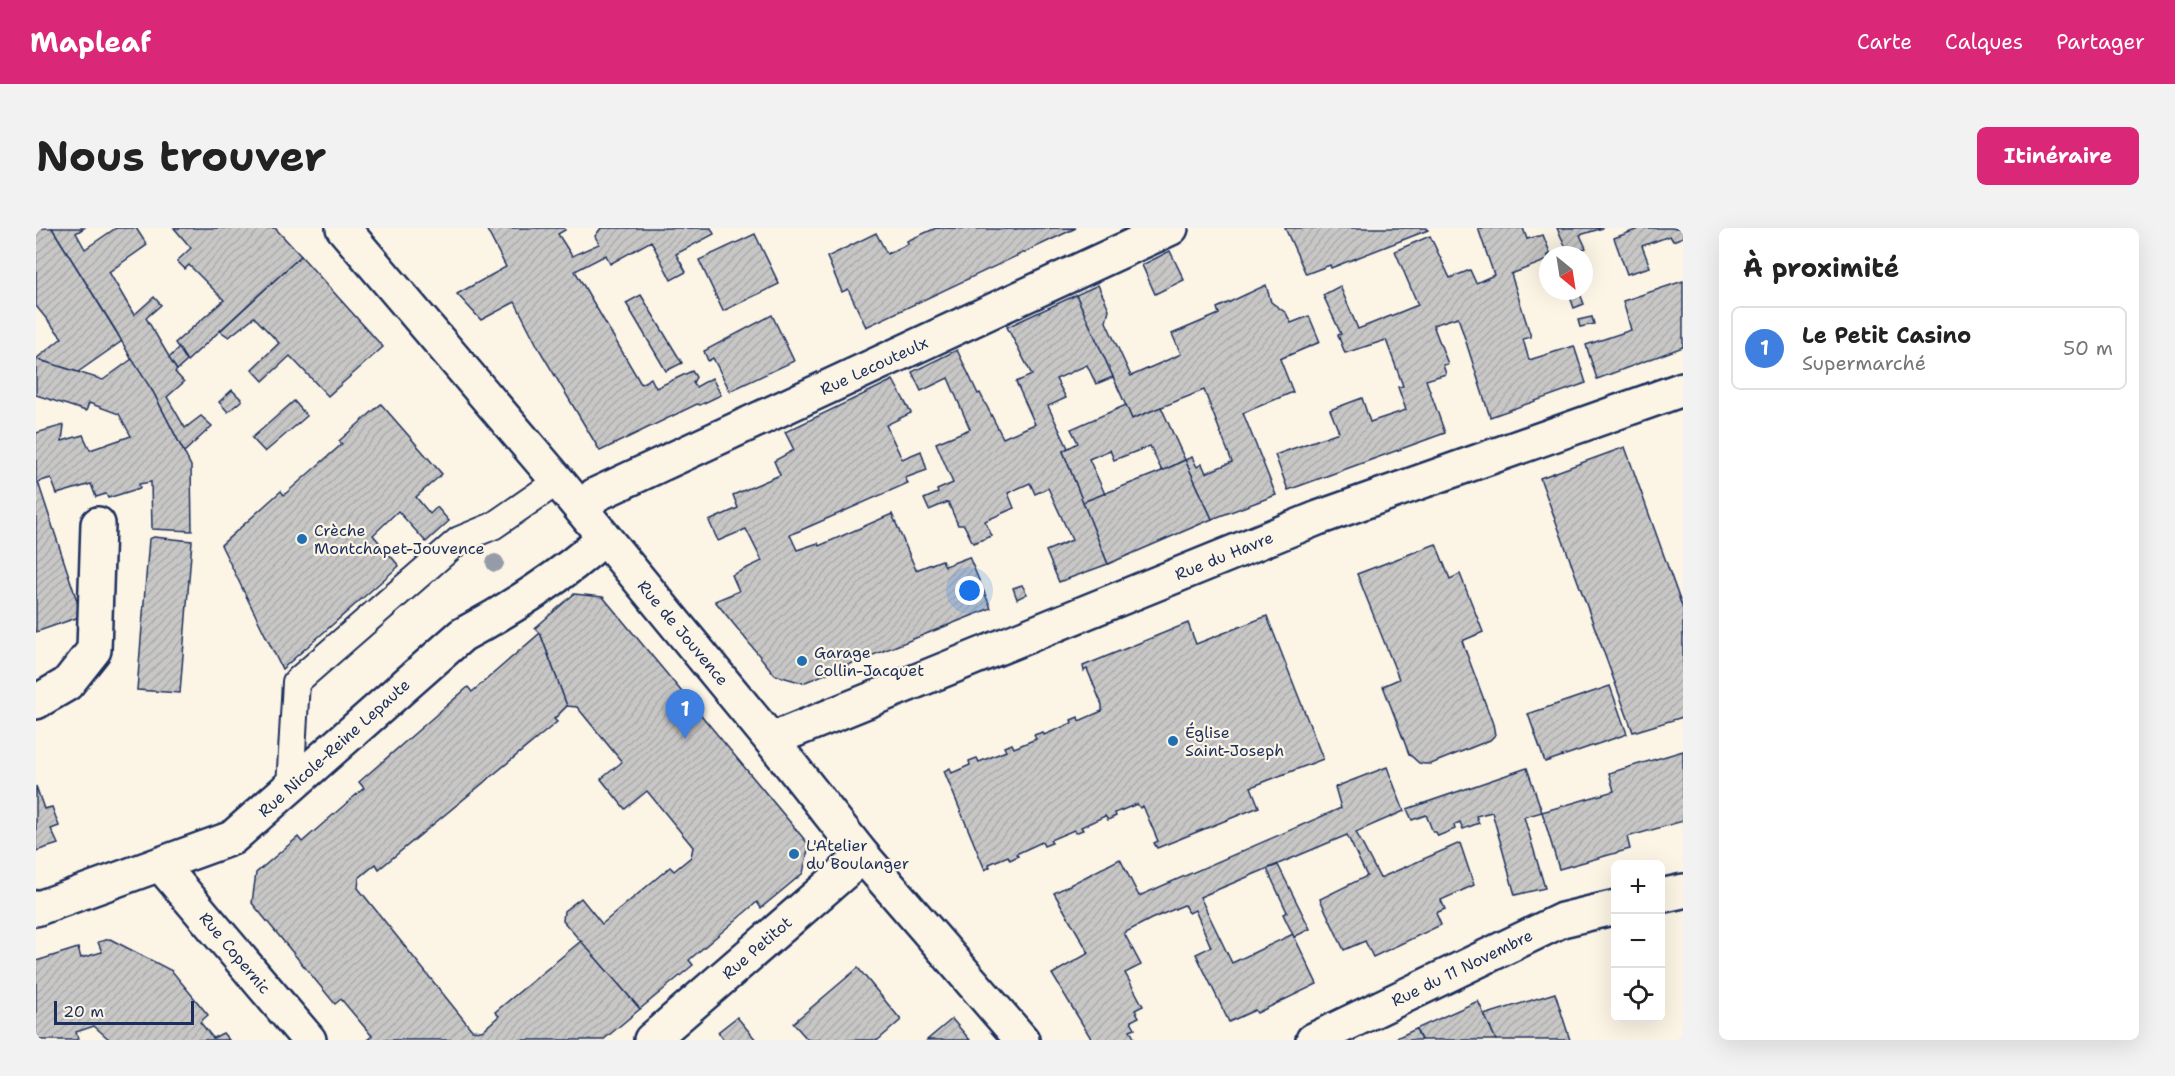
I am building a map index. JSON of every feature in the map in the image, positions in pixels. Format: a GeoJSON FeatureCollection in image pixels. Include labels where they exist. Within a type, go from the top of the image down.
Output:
{"type":"FeatureCollection","features":[{"type":"Feature","properties":{"kind":"street","name":"Rue de Jouvence"},"geometry":{"type":"LineString","coordinates":[[343,228],[583,511],[863,856],[1022,1040]]}},
{"type":"Feature","properties":{"kind":"street","name":"Rue Lecouteulx"},"geometry":{"type":"LineString","coordinates":[[583,511],[596,495],[1171,228]]}},
{"type":"Feature","properties":{"kind":"street","name":"Rue du Havre"},"geometry":{"type":"LineString","coordinates":[[771,740],[1318,518],[1683,389]]}},
{"type":"Feature","properties":{"kind":"street"},"geometry":{"type":"LineString","coordinates":[[36,702],[67,684],[94,650],[98,524]]}},
{"type":"Feature","properties":{"kind":"street","name":"Rue Nicole-Reine Lepaute"},"geometry":{"type":"LineString","coordinates":[[36,909],[232,838],[462,634],[496,617],[586,554],[604,537]]}},
{"type":"Feature","properties":{"kind":"street","name":"Rue Petitot"},"geometry":{"type":"LineString","coordinates":[[651,1040],[863,856]]}},
{"type":"Feature","properties":{"kind":"street","name":"Rue Copernic"},"geometry":{"type":"LineString","coordinates":[[161,865],[309,1040]]}},
{"type":"Feature","properties":{"kind":"street"},"geometry":{"type":"LineString","coordinates":[[1665,895],[1683,891]]}},
{"type":"Feature","properties":{"kind":"street","name":"Rue du 11 Novembre"},"geometry":{"type":"LineString","coordinates":[[1313,1040],[1562,920],[1611,909]]}},
{"type":"Feature","properties":{"kind":"lane"},"geometry":{"type":"LineString","coordinates":[[290,787],[296,682],[459,540],[493,526],[558,481]]}},
{"type":"Feature","properties":{"kind":"building"},"geometry":{"type":"Polygon","coordinates":[[[36,228],[52,228],[122,341],[78,372],[36,359],[62,338],[36,306],[36,228]]]}},
{"type":"Feature","properties":{"kind":"building"},"geometry":{"type":"Polygon","coordinates":[[[52,228],[84,228],[76,233],[85,249],[116,228],[136,228],[147,245],[109,272],[134,315],[154,297],[161,305],[146,318],[177,370],[175,372],[184,382],[167,397],[185,428],[201,416],[212,426],[184,452],[153,392],[140,375],[116,331],[52,228]]]}},
{"type":"Feature","properties":{"kind":"building"},"geometry":{"type":"Polygon","coordinates":[[[174,228],[275,228],[301,256],[187,361],[175,343],[224,300],[189,265],[185,269],[177,261],[191,248],[174,228]]]}},
{"type":"Feature","properties":{"kind":"building"},"geometry":{"type":"Polygon","coordinates":[[[486,228],[564,228],[565,230],[558,234],[572,256],[599,244],[595,236],[601,228],[711,228],[714,234],[676,254],[686,272],[671,280],[651,241],[610,264],[606,255],[575,271],[641,384],[651,378],[656,388],[692,371],[696,377],[693,383],[696,387],[712,378],[721,395],[700,405],[697,404],[600,451],[539,349],[515,302],[481,320],[457,294],[506,267],[486,228]]]}},
{"type":"Feature","properties":{"kind":"building"},"geometry":{"type":"Polygon","coordinates":[[[936,228],[1076,228],[866,327],[848,289],[842,292],[827,257],[876,233],[887,254],[908,244],[907,241],[936,228]]]}},
{"type":"Feature","properties":{"kind":"building"},"geometry":{"type":"Polygon","coordinates":[[[1285,228],[1427,228],[1428,230],[1331,268],[1330,265],[1306,274],[1285,228]]]}},
{"type":"Feature","properties":{"kind":"building"},"geometry":{"type":"Polygon","coordinates":[[[1478,228],[1523,228],[1527,239],[1543,235],[1547,246],[1539,246],[1539,263],[1511,274],[1531,337],[1523,339],[1529,360],[1574,346],[1586,383],[1490,417],[1458,317],[1433,325],[1448,364],[1443,365],[1446,374],[1426,380],[1445,433],[1288,490],[1275,455],[1339,432],[1330,410],[1362,398],[1370,422],[1406,410],[1398,387],[1403,386],[1386,340],[1345,353],[1338,335],[1341,334],[1323,295],[1340,286],[1358,329],[1418,305],[1395,251],[1430,236],[1450,278],[1470,270],[1476,283],[1494,275],[1478,228]]]}},
{"type":"Feature","properties":{"kind":"building"},"geometry":{"type":"Polygon","coordinates":[[[1557,228],[1603,228],[1580,235],[1585,246],[1565,246],[1557,228]]]}},
{"type":"Feature","properties":{"kind":"building"},"geometry":{"type":"Polygon","coordinates":[[[1641,228],[1683,228],[1683,237],[1673,241],[1670,236],[1642,246],[1650,267],[1627,274],[1614,238],[1641,228]]]}},
{"type":"Feature","properties":{"kind":"building"},"geometry":{"type":"Polygon","coordinates":[[[755,234],[779,284],[723,311],[699,260],[755,234]]]}},
{"type":"Feature","properties":{"kind":"building"},"geometry":{"type":"Polygon","coordinates":[[[1170,251],[1184,280],[1155,294],[1142,265],[1170,251]]]}},
{"type":"Feature","properties":{"kind":"building"},"geometry":{"type":"Polygon","coordinates":[[[301,256],[383,347],[328,396],[290,356],[263,381],[252,369],[279,343],[254,317],[229,337],[220,331],[301,256]]]}},
{"type":"Feature","properties":{"kind":"building"},"geometry":{"type":"Polygon","coordinates":[[[1683,281],[1683,347],[1597,379],[1586,345],[1631,330],[1623,301],[1683,281]]]}},
{"type":"Feature","properties":{"kind":"building"},"geometry":{"type":"Polygon","coordinates":[[[1098,285],[1109,309],[1106,322],[1131,376],[1181,354],[1172,334],[1219,314],[1217,308],[1266,285],[1271,302],[1286,313],[1291,323],[1309,316],[1320,342],[1280,359],[1293,392],[1243,413],[1276,495],[1212,519],[1185,460],[1192,457],[1197,467],[1202,464],[1206,473],[1232,462],[1204,390],[1132,419],[1076,295],[1098,285]]]}},
{"type":"Feature","properties":{"kind":"building"},"geometry":{"type":"Polygon","coordinates":[[[641,295],[682,363],[666,371],[626,303],[641,295]]]}},
{"type":"Feature","properties":{"kind":"building"},"geometry":{"type":"Polygon","coordinates":[[[1076,295],[1113,377],[1096,384],[1087,365],[1056,379],[1066,398],[1048,406],[1068,448],[1063,451],[1108,564],[1059,582],[1046,551],[1072,540],[1048,488],[1035,494],[1030,483],[1008,493],[1014,508],[985,521],[992,536],[973,543],[964,525],[958,525],[948,502],[929,510],[924,499],[953,483],[936,443],[970,429],[948,378],[921,391],[912,372],[957,350],[1003,438],[1035,424],[1016,382],[1032,375],[1007,327],[1076,295]]]}},
{"type":"Feature","properties":{"kind":"building"},"geometry":{"type":"Polygon","coordinates":[[[1571,300],[1582,300],[1584,304],[1574,308],[1571,300]]]}},
{"type":"Feature","properties":{"kind":"building"},"geometry":{"type":"Polygon","coordinates":[[[772,315],[794,361],[730,391],[713,358],[708,361],[704,351],[772,315]]]}},
{"type":"Feature","properties":{"kind":"building"},"geometry":{"type":"Polygon","coordinates":[[[1592,317],[1594,324],[1580,327],[1578,320],[1592,317]]]}},
{"type":"Feature","properties":{"kind":"building"},"geometry":{"type":"Polygon","coordinates":[[[179,348],[187,361],[177,370],[169,358],[179,348]]]}},
{"type":"Feature","properties":{"kind":"building"},"geometry":{"type":"Polygon","coordinates":[[[36,359],[103,380],[132,359],[153,392],[191,466],[192,531],[152,529],[151,482],[139,484],[140,488],[108,498],[106,494],[96,497],[91,484],[57,494],[51,478],[38,482],[82,616],[36,632],[36,433],[64,425],[62,441],[83,435],[90,450],[131,436],[119,414],[89,403],[86,411],[36,395],[36,359]]]}},
{"type":"Feature","properties":{"kind":"building"},"geometry":{"type":"Polygon","coordinates":[[[893,380],[911,413],[886,425],[902,459],[921,451],[927,470],[905,478],[908,483],[790,535],[797,550],[818,543],[819,546],[892,514],[916,570],[942,560],[945,566],[969,557],[991,608],[803,683],[775,675],[715,601],[739,591],[732,575],[762,561],[746,529],[718,541],[709,521],[738,508],[733,495],[780,475],[774,461],[794,450],[785,432],[893,380]]]}},
{"type":"Feature","properties":{"kind":"building"},"geometry":{"type":"Polygon","coordinates":[[[232,390],[242,400],[228,412],[219,402],[232,390]]]}},
{"type":"Feature","properties":{"kind":"building"},"geometry":{"type":"Polygon","coordinates":[[[294,401],[307,416],[265,452],[252,438],[294,401]]]}},
{"type":"Feature","properties":{"kind":"building","name":"Crèche Montchapet-Jouvence"},"geometry":{"type":"Polygon","coordinates":[[[381,404],[442,474],[416,497],[430,514],[437,507],[449,521],[426,542],[398,511],[373,535],[399,566],[282,669],[221,545],[281,491],[284,495],[342,444],[339,441],[381,404]]]}},
{"type":"Feature","properties":{"kind":"building"},"geometry":{"type":"Polygon","coordinates":[[[1126,405],[1132,419],[1161,407],[1185,460],[1162,471],[1150,446],[1114,460],[1110,450],[1089,459],[1105,494],[1083,502],[1063,451],[1078,443],[1071,429],[1126,405]]]}},
{"type":"Feature","properties":{"kind":"building"},"geometry":{"type":"Polygon","coordinates":[[[1625,447],[1683,609],[1683,717],[1633,732],[1540,478],[1625,447]]]}},
{"type":"Feature","properties":{"kind":"building"},"geometry":{"type":"Polygon","coordinates":[[[1185,460],[1212,519],[1108,564],[1083,502],[1185,460]]]}},
{"type":"Feature","properties":{"kind":"building"},"geometry":{"type":"Polygon","coordinates":[[[154,537],[192,541],[180,693],[137,690],[149,539],[154,537]]]}},
{"type":"Feature","properties":{"kind":"building"},"geometry":{"type":"Polygon","coordinates":[[[1436,544],[1450,579],[1460,574],[1483,632],[1462,641],[1495,735],[1490,740],[1431,764],[1425,764],[1419,763],[1409,754],[1383,686],[1399,679],[1357,574],[1436,544]]]}},
{"type":"Feature","properties":{"kind":"building"},"geometry":{"type":"Polygon","coordinates":[[[1022,585],[1027,594],[1017,599],[1013,588],[1022,585]]]}},
{"type":"Feature","properties":{"kind":"building"},"geometry":{"type":"Polygon","coordinates":[[[574,594],[603,597],[809,845],[803,873],[761,908],[757,902],[689,960],[693,965],[640,1009],[563,921],[564,911],[581,898],[602,924],[670,867],[674,871],[691,857],[693,847],[647,791],[625,809],[601,779],[622,762],[577,707],[567,706],[540,633],[535,628],[574,594]]]}},
{"type":"Feature","properties":{"kind":"building","name":"Église Saint-Joseph"},"geometry":{"type":"Polygon","coordinates":[[[1267,616],[1323,759],[1251,787],[1259,807],[1157,848],[1154,843],[1158,841],[1143,806],[1140,808],[1137,804],[1115,813],[1116,816],[1108,820],[1105,816],[1081,827],[1083,830],[1075,833],[1074,830],[1050,840],[1052,843],[1044,846],[1042,842],[1016,854],[1018,856],[1010,860],[1008,856],[989,864],[990,867],[985,870],[944,771],[950,768],[952,773],[970,765],[969,761],[977,758],[979,762],[1006,751],[1004,747],[1012,744],[1014,748],[1036,739],[1034,735],[1043,732],[1044,735],[1072,723],[1071,720],[1078,717],[1079,721],[1102,711],[1102,705],[1087,669],[1084,671],[1083,666],[1188,623],[1196,644],[1267,616]]]}},
{"type":"Feature","properties":{"kind":"building"},"geometry":{"type":"Polygon","coordinates":[[[540,633],[567,706],[554,719],[557,722],[379,869],[376,864],[359,878],[358,888],[472,1030],[482,1031],[499,1016],[495,1012],[581,941],[640,1009],[603,1040],[367,1040],[372,1036],[341,999],[335,1004],[252,903],[256,873],[298,837],[302,842],[364,788],[359,782],[468,687],[472,692],[540,633]]]}},
{"type":"Feature","properties":{"kind":"building"},"geometry":{"type":"Polygon","coordinates":[[[1610,686],[1627,734],[1545,762],[1528,714],[1610,686]]]}},
{"type":"Feature","properties":{"kind":"building"},"geometry":{"type":"Polygon","coordinates":[[[1683,751],[1683,821],[1627,837],[1630,849],[1559,869],[1542,812],[1614,791],[1609,773],[1683,751]]]}},
{"type":"Feature","properties":{"kind":"building"},"geometry":{"type":"Polygon","coordinates":[[[1387,767],[1404,811],[1356,832],[1380,878],[1460,843],[1474,885],[1441,900],[1445,909],[1436,913],[1441,925],[1373,957],[1365,941],[1344,950],[1320,899],[1367,876],[1347,835],[1200,897],[1232,963],[1293,934],[1317,984],[1257,1013],[1255,1010],[1229,1022],[1196,954],[1211,947],[1195,910],[1189,913],[1184,905],[1124,933],[1141,965],[1125,973],[1143,1006],[1135,1010],[1139,1017],[1131,1021],[1135,1028],[1130,1030],[1135,1040],[1092,1040],[1052,974],[1089,953],[1054,893],[1120,859],[1139,896],[1341,808],[1335,787],[1387,767]]]}},
{"type":"Feature","properties":{"kind":"building"},"geometry":{"type":"Polygon","coordinates":[[[1527,768],[1542,812],[1524,817],[1545,888],[1515,895],[1492,812],[1476,816],[1479,823],[1463,829],[1460,822],[1454,825],[1455,829],[1438,836],[1436,832],[1433,832],[1426,815],[1412,820],[1407,809],[1527,768]]]}},
{"type":"Feature","properties":{"kind":"building"},"geometry":{"type":"Polygon","coordinates":[[[36,786],[44,809],[52,807],[59,826],[51,829],[58,844],[36,851],[36,786]]]}},
{"type":"Feature","properties":{"kind":"building"},"geometry":{"type":"Polygon","coordinates":[[[1278,865],[1310,929],[1294,937],[1283,914],[1287,912],[1267,869],[1278,865]]]}},
{"type":"Feature","properties":{"kind":"building"},"geometry":{"type":"Polygon","coordinates":[[[110,939],[172,971],[208,1015],[200,1022],[213,1038],[223,1033],[229,1040],[110,1040],[94,1026],[76,1032],[78,1039],[75,1040],[36,1040],[36,961],[78,948],[81,958],[102,952],[98,942],[110,939]]]}},
{"type":"Feature","properties":{"kind":"building"},"geometry":{"type":"Polygon","coordinates":[[[858,968],[901,1020],[878,1040],[808,1040],[793,1023],[858,968]]]}},
{"type":"Feature","properties":{"kind":"building"},"geometry":{"type":"Polygon","coordinates":[[[1555,993],[1570,1040],[1496,1040],[1484,1015],[1555,993]]]}},
{"type":"Feature","properties":{"kind":"building"},"geometry":{"type":"Polygon","coordinates":[[[1478,1001],[1496,1040],[1421,1040],[1416,1029],[1478,1001]]]}},
{"type":"Feature","properties":{"kind":"building"},"geometry":{"type":"Polygon","coordinates":[[[737,1017],[756,1040],[724,1040],[718,1032],[737,1017]]]}},
{"type":"Feature","properties":{"kind":"building"},"geometry":{"type":"Polygon","coordinates":[[[952,1019],[970,1040],[927,1040],[952,1019]]]}},
{"type":"Feature","properties":{"kind":"building"},"geometry":{"type":"Polygon","coordinates":[[[1416,1029],[1421,1040],[1392,1040],[1416,1029]]]}},
{"type":"Feature","properties":{"kind":"place","name":"Crèche Montchapet-Jouvence"},"geometry":{"type":"Point","coordinates":[302,539]}},
{"type":"Feature","properties":{"kind":"place","name":"Garage Collin-Jacquet"},"geometry":{"type":"Point","coordinates":[802,661]}},
{"type":"Feature","properties":{"kind":"place","name":"Le Petit Casino"},"geometry":{"type":"Point","coordinates":[685,739]}},
{"type":"Feature","properties":{"kind":"place","name":"Église Saint-Joseph"},"geometry":{"type":"Point","coordinates":[1173,741]}},
{"type":"Feature","properties":{"kind":"place","name":"L'Atelier du Boulanger"},"geometry":{"type":"Point","coordinates":[794,854]}}]}
